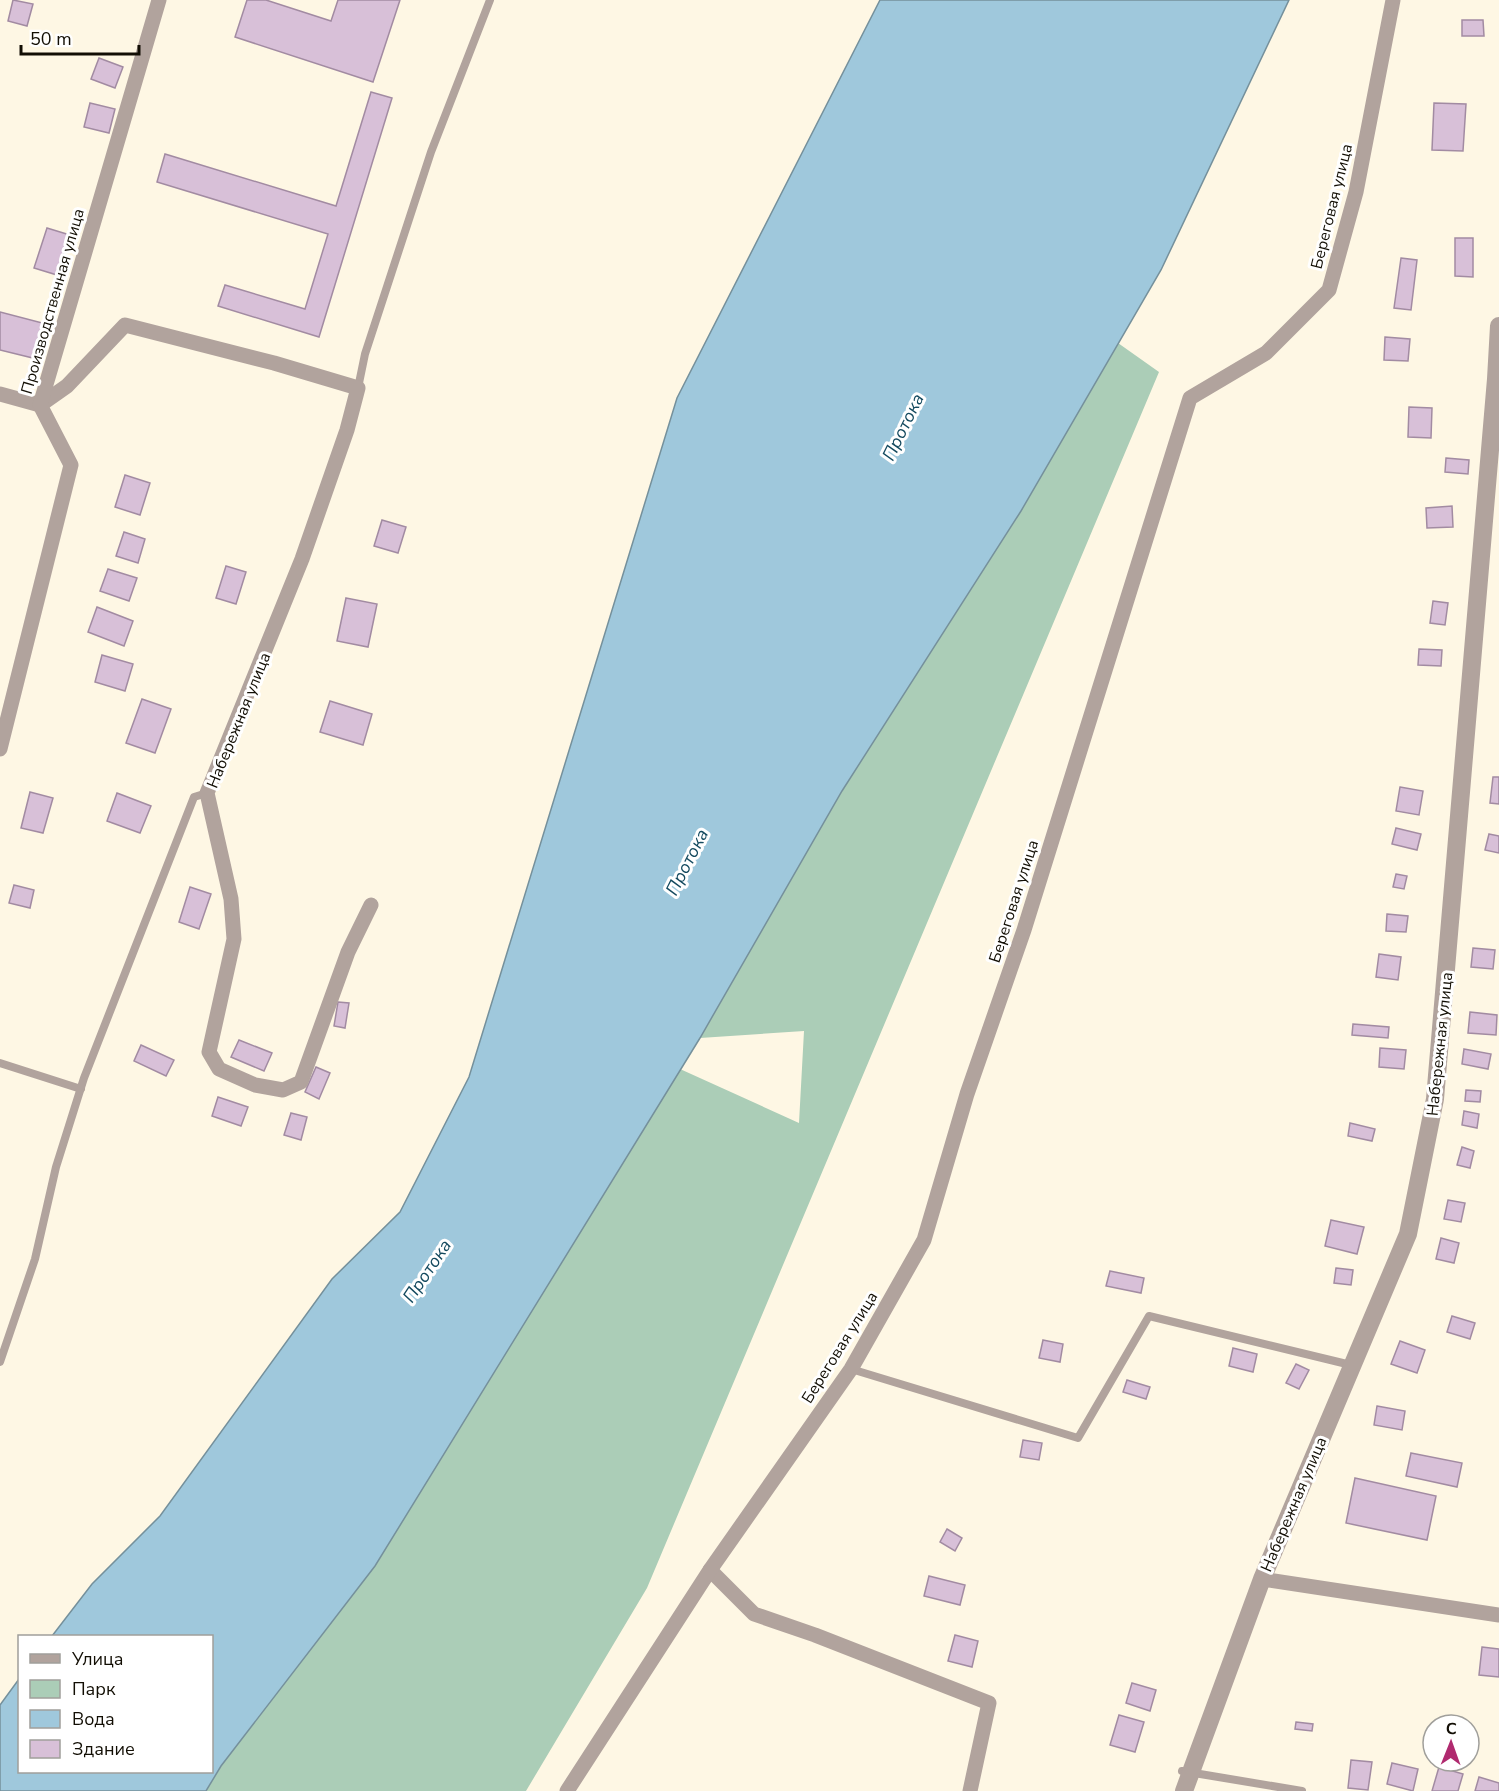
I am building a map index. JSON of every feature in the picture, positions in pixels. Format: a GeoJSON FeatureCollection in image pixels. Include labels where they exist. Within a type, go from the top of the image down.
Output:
{"type":"FeatureCollection","features":[{"type":"Feature","properties":{"kind":"street","name":"Производственная улица"},"geometry":{"type":"LineString","coordinates":[[0,749],[71,465],[40,405],[159,0]]}},
{"type":"Feature","properties":{"kind":"street","name":"Береговая улица"},"geometry":{"type":"LineString","coordinates":[[567,1791],[710,1570],[851,1368],[924,1240],[967,1094],[1024,930],[1190,398],[1266,353],[1329,291],[1356,192],[1393,0]]}},
{"type":"Feature","properties":{"kind":"street"},"geometry":{"type":"LineString","coordinates":[[0,394],[40,405],[67,386],[124,325],[274,363],[358,388]]}},
{"type":"Feature","properties":{"kind":"street","name":"Набережная улица"},"geometry":{"type":"LineString","coordinates":[[1184,1791],[1262,1579],[1408,1234],[1435,1099],[1497,379],[1499,326]]}},
{"type":"Feature","properties":{"kind":"street","name":"Набережная улица"},"geometry":{"type":"LineString","coordinates":[[358,388],[347,430],[302,559],[207,793],[231,899],[234,939],[209,1052],[219,1069],[255,1085],[283,1090],[301,1082],[348,951],[371,905]]}},
{"type":"Feature","properties":{"kind":"street"},"geometry":{"type":"LineString","coordinates":[[710,1570],[754,1614],[815,1635],[989,1703],[970,1791]]}},
{"type":"Feature","properties":{"kind":"street"},"geometry":{"type":"LineString","coordinates":[[1262,1579],[1499,1615]]}},
{"type":"Feature","properties":{"kind":"lane"},"geometry":{"type":"LineString","coordinates":[[358,388],[365,354],[431,152],[490,0]]}},
{"type":"Feature","properties":{"kind":"lane"},"geometry":{"type":"LineString","coordinates":[[0,1362],[35,1259],[56,1167],[81,1089],[194,797],[207,793]]}},
{"type":"Feature","properties":{"kind":"lane"},"geometry":{"type":"LineString","coordinates":[[0,1063],[81,1089]]}},
{"type":"Feature","properties":{"kind":"lane"},"geometry":{"type":"LineString","coordinates":[[851,1368],[1078,1438],[1149,1316],[1351,1365]]}},
{"type":"Feature","properties":{"kind":"lane"},"geometry":{"type":"LineString","coordinates":[[1182,1771],[1302,1791]]}},
{"type":"Feature","properties":{"kind":"green space"},"geometry":{"type":"Polygon","coordinates":[[[1118,343],[1159,372],[647,1588],[526,1791],[206,1791],[221,1766],[375,1566],[680,1069],[799,1123],[804,1031],[700,1038],[842,791],[1021,511],[1118,343]]]}},
{"type":"Feature","properties":{"kind":"water","name":"Протока"},"geometry":{"type":"Polygon","coordinates":[[[880,0],[1289,0],[1161,270],[1021,511],[842,791],[700,1038],[375,1566],[221,1766],[206,1791],[0,1791],[0,1705],[18,1680],[18,1773],[213,1773],[213,1635],[53,1635],[92,1584],[160,1516],[332,1279],[400,1212],[469,1077],[677,398],[880,0]]]}},
{"type":"Feature","properties":{"kind":"building"},"geometry":{"type":"Polygon","coordinates":[[[13,0],[33,4],[27,26],[8,21],[13,0]]]}},
{"type":"Feature","properties":{"kind":"building"},"geometry":{"type":"Polygon","coordinates":[[[247,0],[266,0],[331,21],[338,0],[400,0],[373,82],[235,37],[247,0]]]}},
{"type":"Feature","properties":{"kind":"building"},"geometry":{"type":"Polygon","coordinates":[[[1462,20],[1483,20],[1484,36],[1462,36],[1462,20]]]}},
{"type":"Feature","properties":{"kind":"building"},"geometry":{"type":"Polygon","coordinates":[[[99,58],[123,67],[115,88],[91,79],[99,58]]]}},
{"type":"Feature","properties":{"kind":"building"},"geometry":{"type":"Polygon","coordinates":[[[371,92],[392,98],[319,337],[218,306],[225,285],[305,309],[328,234],[157,182],[165,154],[336,206],[371,92]]]}},
{"type":"Feature","properties":{"kind":"building"},"geometry":{"type":"Polygon","coordinates":[[[90,103],[115,109],[109,133],[84,127],[90,103]]]}},
{"type":"Feature","properties":{"kind":"building"},"geometry":{"type":"Polygon","coordinates":[[[1434,103],[1466,104],[1463,151],[1432,150],[1434,103]]]}},
{"type":"Feature","properties":{"kind":"building"},"geometry":{"type":"Polygon","coordinates":[[[47,228],[70,235],[57,275],[34,268],[47,228]]]}},
{"type":"Feature","properties":{"kind":"building"},"geometry":{"type":"Polygon","coordinates":[[[1455,238],[1473,238],[1473,277],[1455,276],[1455,238]]]}},
{"type":"Feature","properties":{"kind":"building"},"geometry":{"type":"Polygon","coordinates":[[[1401,258],[1417,260],[1411,310],[1394,308],[1401,258]]]}},
{"type":"Feature","properties":{"kind":"building"},"geometry":{"type":"Polygon","coordinates":[[[0,312],[50,325],[41,360],[0,350],[0,312]]]}},
{"type":"Feature","properties":{"kind":"building"},"geometry":{"type":"Polygon","coordinates":[[[1385,337],[1410,339],[1408,361],[1384,360],[1385,337]]]}},
{"type":"Feature","properties":{"kind":"building"},"geometry":{"type":"Polygon","coordinates":[[[1409,407],[1432,408],[1431,438],[1408,437],[1409,407]]]}},
{"type":"Feature","properties":{"kind":"building"},"geometry":{"type":"Polygon","coordinates":[[[1446,458],[1469,460],[1468,474],[1445,472],[1446,458]]]}},
{"type":"Feature","properties":{"kind":"building"},"geometry":{"type":"Polygon","coordinates":[[[125,475],[150,483],[140,515],[115,507],[125,475]]]}},
{"type":"Feature","properties":{"kind":"building"},"geometry":{"type":"Polygon","coordinates":[[[1452,506],[1453,527],[1427,528],[1426,508],[1452,506]]]}},
{"type":"Feature","properties":{"kind":"building"},"geometry":{"type":"Polygon","coordinates":[[[382,520],[406,527],[398,553],[374,546],[382,520]]]}},
{"type":"Feature","properties":{"kind":"building"},"geometry":{"type":"Polygon","coordinates":[[[124,532],[145,539],[138,563],[116,556],[124,532]]]}},
{"type":"Feature","properties":{"kind":"building"},"geometry":{"type":"Polygon","coordinates":[[[226,566],[246,572],[236,604],[216,598],[226,566]]]}},
{"type":"Feature","properties":{"kind":"building"},"geometry":{"type":"Polygon","coordinates":[[[108,569],[137,578],[129,601],[100,591],[108,569]]]}},
{"type":"Feature","properties":{"kind":"building"},"geometry":{"type":"Polygon","coordinates":[[[346,598],[377,604],[368,647],[337,641],[346,598]]]}},
{"type":"Feature","properties":{"kind":"building"},"geometry":{"type":"Polygon","coordinates":[[[1433,601],[1448,603],[1445,625],[1430,623],[1433,601]]]}},
{"type":"Feature","properties":{"kind":"building"},"geometry":{"type":"Polygon","coordinates":[[[97,607],[133,621],[124,646],[88,632],[97,607]]]}},
{"type":"Feature","properties":{"kind":"building"},"geometry":{"type":"Polygon","coordinates":[[[1419,649],[1442,650],[1441,666],[1418,665],[1419,649]]]}},
{"type":"Feature","properties":{"kind":"building"},"geometry":{"type":"Polygon","coordinates":[[[102,655],[133,664],[125,691],[95,682],[102,655]]]}},
{"type":"Feature","properties":{"kind":"building"},"geometry":{"type":"Polygon","coordinates":[[[142,699],[171,709],[155,753],[126,743],[142,699]]]}},
{"type":"Feature","properties":{"kind":"building"},"geometry":{"type":"Polygon","coordinates":[[[330,701],[372,714],[363,745],[320,732],[330,701]]]}},
{"type":"Feature","properties":{"kind":"building"},"geometry":{"type":"Polygon","coordinates":[[[1493,777],[1499,777],[1499,804],[1490,803],[1493,777]]]}},
{"type":"Feature","properties":{"kind":"building"},"geometry":{"type":"Polygon","coordinates":[[[1400,787],[1423,791],[1419,815],[1396,811],[1400,787]]]}},
{"type":"Feature","properties":{"kind":"building"},"geometry":{"type":"Polygon","coordinates":[[[30,792],[53,798],[43,833],[21,828],[30,792]]]}},
{"type":"Feature","properties":{"kind":"building"},"geometry":{"type":"Polygon","coordinates":[[[117,793],[151,806],[140,833],[107,821],[117,793]]]}},
{"type":"Feature","properties":{"kind":"building"},"geometry":{"type":"Polygon","coordinates":[[[1396,828],[1421,834],[1417,850],[1392,844],[1396,828]]]}},
{"type":"Feature","properties":{"kind":"building"},"geometry":{"type":"Polygon","coordinates":[[[1489,834],[1499,836],[1499,853],[1485,850],[1489,834]]]}},
{"type":"Feature","properties":{"kind":"building"},"geometry":{"type":"Polygon","coordinates":[[[1396,874],[1407,876],[1404,889],[1393,887],[1396,874]]]}},
{"type":"Feature","properties":{"kind":"building"},"geometry":{"type":"Polygon","coordinates":[[[14,885],[34,890],[30,908],[9,903],[14,885]]]}},
{"type":"Feature","properties":{"kind":"building"},"geometry":{"type":"Polygon","coordinates":[[[190,887],[211,894],[199,929],[179,922],[190,887]]]}},
{"type":"Feature","properties":{"kind":"building"},"geometry":{"type":"Polygon","coordinates":[[[1387,914],[1408,916],[1406,932],[1386,931],[1387,914]]]}},
{"type":"Feature","properties":{"kind":"building"},"geometry":{"type":"Polygon","coordinates":[[[1473,948],[1495,950],[1493,969],[1471,967],[1473,948]]]}},
{"type":"Feature","properties":{"kind":"building"},"geometry":{"type":"Polygon","coordinates":[[[1379,954],[1401,957],[1398,980],[1376,977],[1379,954]]]}},
{"type":"Feature","properties":{"kind":"building"},"geometry":{"type":"Polygon","coordinates":[[[338,1002],[349,1003],[345,1028],[334,1026],[338,1002]]]}},
{"type":"Feature","properties":{"kind":"building"},"geometry":{"type":"Polygon","coordinates":[[[1470,1012],[1497,1015],[1496,1035],[1468,1033],[1470,1012]]]}},
{"type":"Feature","properties":{"kind":"building"},"geometry":{"type":"Polygon","coordinates":[[[1353,1024],[1389,1027],[1388,1038],[1352,1035],[1353,1024]]]}},
{"type":"Feature","properties":{"kind":"building"},"geometry":{"type":"Polygon","coordinates":[[[239,1040],[272,1053],[264,1071],[231,1057],[239,1040]]]}},
{"type":"Feature","properties":{"kind":"building"},"geometry":{"type":"Polygon","coordinates":[[[141,1045],[174,1060],[166,1076],[134,1061],[141,1045]]]}},
{"type":"Feature","properties":{"kind":"building"},"geometry":{"type":"Polygon","coordinates":[[[1380,1048],[1406,1050],[1404,1069],[1379,1067],[1380,1048]]]}},
{"type":"Feature","properties":{"kind":"building"},"geometry":{"type":"Polygon","coordinates":[[[1464,1049],[1491,1054],[1488,1069],[1462,1064],[1464,1049]]]}},
{"type":"Feature","properties":{"kind":"building"},"geometry":{"type":"Polygon","coordinates":[[[316,1067],[330,1073],[319,1099],[305,1092],[316,1067]]]}},
{"type":"Feature","properties":{"kind":"building"},"geometry":{"type":"Polygon","coordinates":[[[1466,1090],[1481,1091],[1480,1102],[1465,1101],[1466,1090]]]}},
{"type":"Feature","properties":{"kind":"building"},"geometry":{"type":"Polygon","coordinates":[[[218,1097],[248,1107],[241,1126],[212,1116],[218,1097]]]}},
{"type":"Feature","properties":{"kind":"building"},"geometry":{"type":"Polygon","coordinates":[[[1464,1111],[1479,1114],[1477,1128],[1462,1125],[1464,1111]]]}},
{"type":"Feature","properties":{"kind":"building"},"geometry":{"type":"Polygon","coordinates":[[[291,1113],[307,1117],[301,1140],[284,1135],[291,1113]]]}},
{"type":"Feature","properties":{"kind":"building"},"geometry":{"type":"Polygon","coordinates":[[[1350,1123],[1375,1129],[1372,1141],[1348,1136],[1350,1123]]]}},
{"type":"Feature","properties":{"kind":"building"},"geometry":{"type":"Polygon","coordinates":[[[1462,1147],[1474,1151],[1470,1168],[1457,1165],[1462,1147]]]}},
{"type":"Feature","properties":{"kind":"building"},"geometry":{"type":"Polygon","coordinates":[[[1448,1200],[1465,1203],[1461,1222],[1444,1219],[1448,1200]]]}},
{"type":"Feature","properties":{"kind":"building"},"geometry":{"type":"Polygon","coordinates":[[[1331,1220],[1364,1227],[1357,1254],[1325,1246],[1331,1220]]]}},
{"type":"Feature","properties":{"kind":"building"},"geometry":{"type":"Polygon","coordinates":[[[1441,1238],[1459,1243],[1454,1263],[1436,1259],[1441,1238]]]}},
{"type":"Feature","properties":{"kind":"building"},"geometry":{"type":"Polygon","coordinates":[[[1336,1268],[1353,1270],[1351,1285],[1334,1283],[1336,1268]]]}},
{"type":"Feature","properties":{"kind":"building"},"geometry":{"type":"Polygon","coordinates":[[[1110,1271],[1144,1278],[1141,1293],[1106,1286],[1110,1271]]]}},
{"type":"Feature","properties":{"kind":"building"},"geometry":{"type":"Polygon","coordinates":[[[1452,1316],[1475,1323],[1470,1339],[1447,1332],[1452,1316]]]}},
{"type":"Feature","properties":{"kind":"building"},"geometry":{"type":"Polygon","coordinates":[[[1043,1340],[1063,1344],[1060,1362],[1039,1358],[1043,1340]]]}},
{"type":"Feature","properties":{"kind":"building"},"geometry":{"type":"Polygon","coordinates":[[[1400,1341],[1425,1350],[1417,1373],[1391,1364],[1400,1341]]]}},
{"type":"Feature","properties":{"kind":"building"},"geometry":{"type":"Polygon","coordinates":[[[1233,1348],[1257,1354],[1253,1372],[1229,1366],[1233,1348]]]}},
{"type":"Feature","properties":{"kind":"building"},"geometry":{"type":"Polygon","coordinates":[[[1296,1364],[1309,1370],[1299,1389],[1286,1383],[1296,1364]]]}},
{"type":"Feature","properties":{"kind":"building"},"geometry":{"type":"Polygon","coordinates":[[[1127,1380],[1150,1387],[1146,1399],[1123,1392],[1127,1380]]]}},
{"type":"Feature","properties":{"kind":"building"},"geometry":{"type":"Polygon","coordinates":[[[1377,1406],[1405,1411],[1402,1430],[1374,1425],[1377,1406]]]}},
{"type":"Feature","properties":{"kind":"building"},"geometry":{"type":"Polygon","coordinates":[[[1023,1440],[1042,1443],[1039,1460],[1020,1457],[1023,1440]]]}},
{"type":"Feature","properties":{"kind":"building"},"geometry":{"type":"Polygon","coordinates":[[[1411,1453],[1462,1463],[1457,1487],[1406,1476],[1411,1453]]]}},
{"type":"Feature","properties":{"kind":"building"},"geometry":{"type":"Polygon","coordinates":[[[1355,1478],[1436,1496],[1427,1540],[1346,1523],[1355,1478]]]}},
{"type":"Feature","properties":{"kind":"building"},"geometry":{"type":"Polygon","coordinates":[[[947,1529],[962,1538],[955,1551],[940,1542],[947,1529]]]}},
{"type":"Feature","properties":{"kind":"building"},"geometry":{"type":"Polygon","coordinates":[[[929,1576],[965,1585],[960,1605],[924,1596],[929,1576]]]}},
{"type":"Feature","properties":{"kind":"building"},"geometry":{"type":"Polygon","coordinates":[[[955,1635],[978,1641],[972,1667],[948,1661],[955,1635]]]}},
{"type":"Feature","properties":{"kind":"building"},"geometry":{"type":"Polygon","coordinates":[[[1482,1647],[1499,1649],[1499,1677],[1479,1675],[1482,1647]]]}},
{"type":"Feature","properties":{"kind":"building"},"geometry":{"type":"Polygon","coordinates":[[[1132,1683],[1156,1690],[1150,1711],[1126,1703],[1132,1683]]]}},
{"type":"Feature","properties":{"kind":"building"},"geometry":{"type":"Polygon","coordinates":[[[1119,1715],[1144,1722],[1135,1752],[1110,1745],[1119,1715]]]}},
{"type":"Feature","properties":{"kind":"building"},"geometry":{"type":"Polygon","coordinates":[[[1296,1722],[1313,1724],[1312,1731],[1295,1729],[1296,1722]]]}},
{"type":"Feature","properties":{"kind":"building"},"geometry":{"type":"Polygon","coordinates":[[[1351,1760],[1372,1762],[1368,1790],[1348,1788],[1351,1760]]]}},
{"type":"Feature","properties":{"kind":"building"},"geometry":{"type":"Polygon","coordinates":[[[1392,1763],[1418,1769],[1413,1791],[1387,1784],[1392,1763]]]}},
{"type":"Feature","properties":{"kind":"building"},"geometry":{"type":"Polygon","coordinates":[[[1437,1773],[1463,1774],[1458,1791],[1432,1791],[1437,1773]]]}},
{"type":"Feature","properties":{"kind":"building"},"geometry":{"type":"Polygon","coordinates":[[[1479,1777],[1499,1783],[1499,1791],[1475,1791],[1479,1777]]]}}]}
